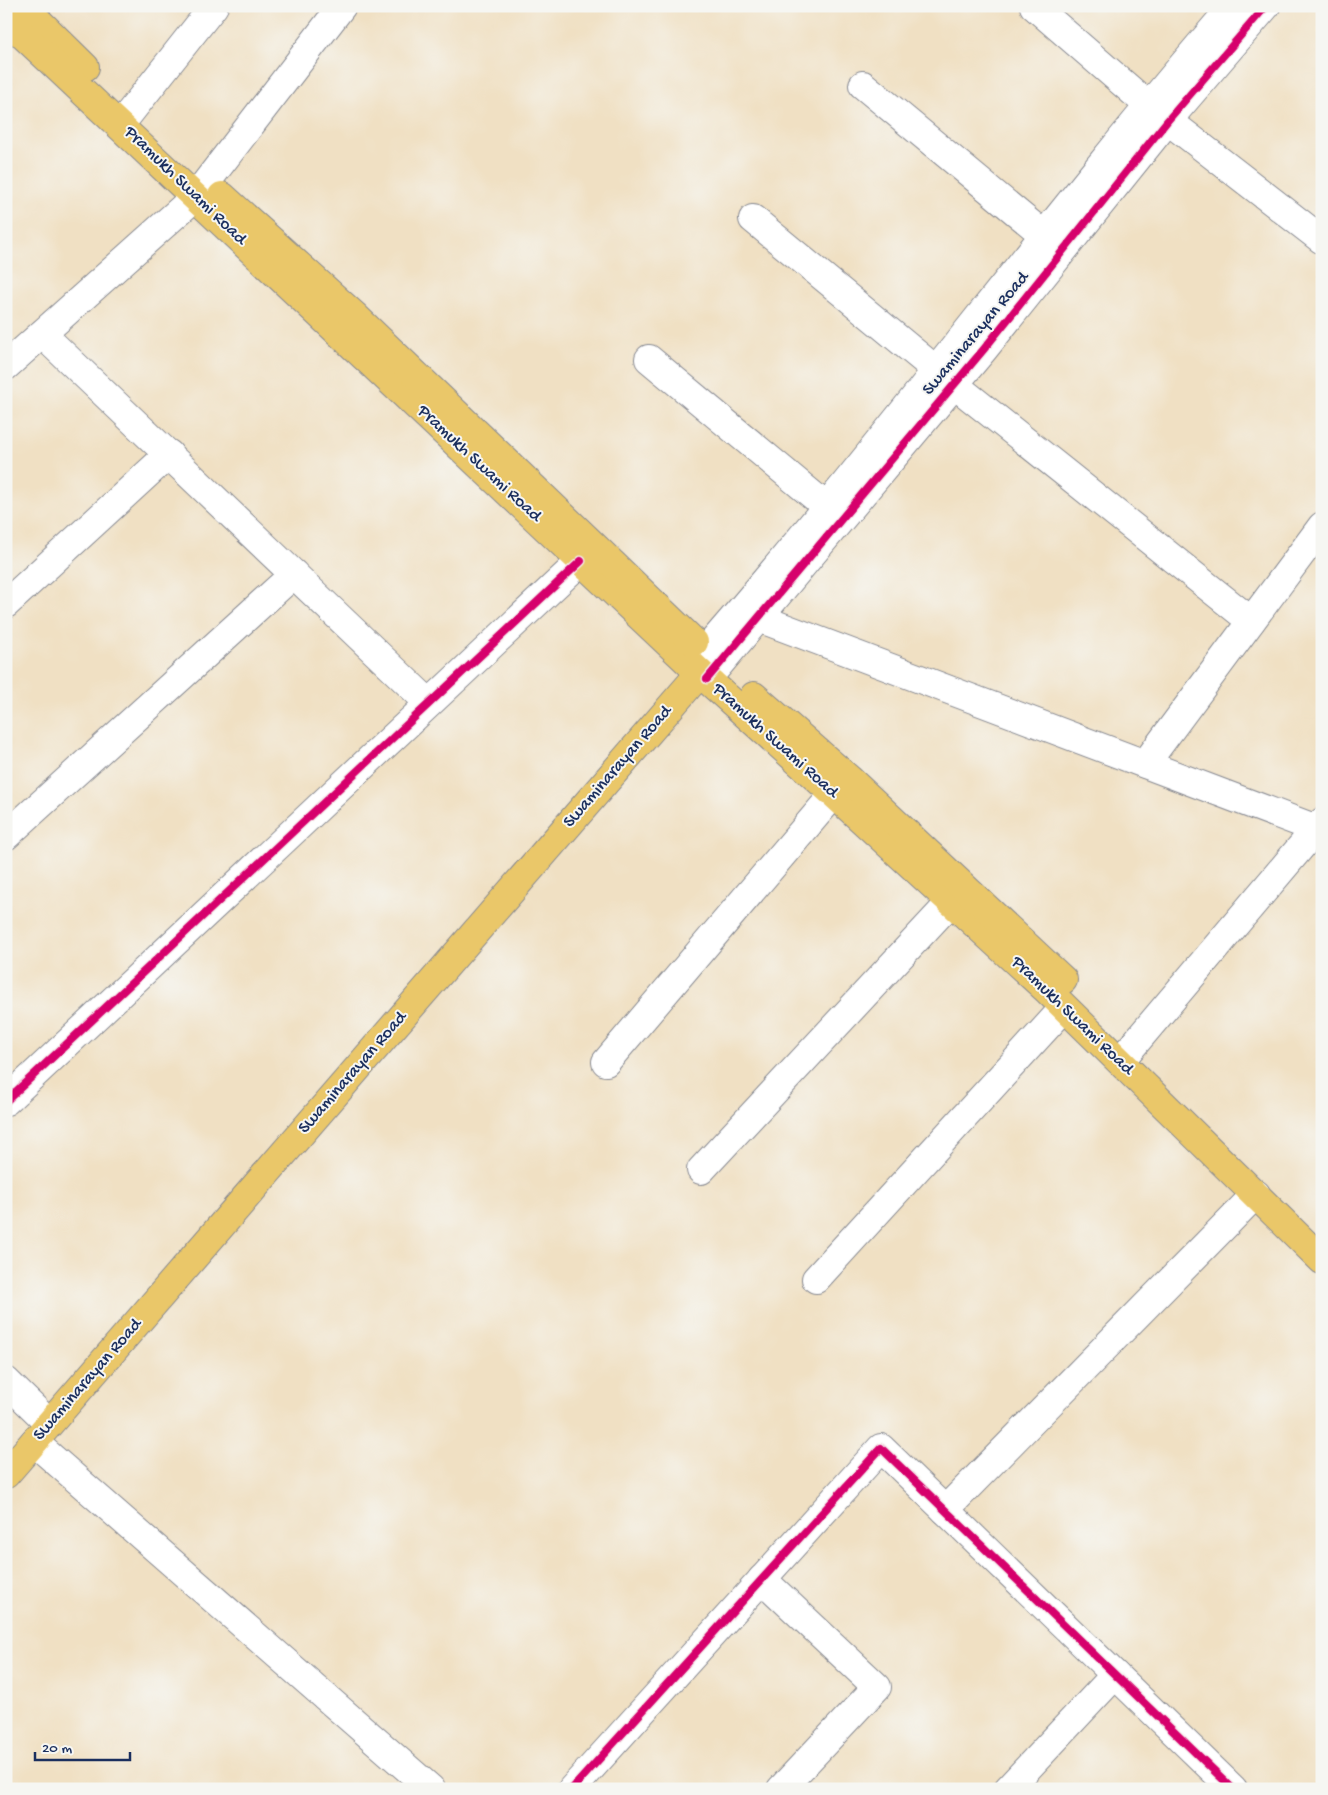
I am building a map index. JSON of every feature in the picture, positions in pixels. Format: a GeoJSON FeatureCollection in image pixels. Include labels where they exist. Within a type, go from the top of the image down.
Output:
{"type":"FeatureCollection","features":[{"type":"Feature","properties":{"kind":"main road","name":"Pramukh Swami Road"},"geometry":{"type":"LineString","coordinates":[[23,6],[126,118],[581,561],[705,667],[856,786],[1068,985],[1126,1055],[1256,1194],[1322,1260]]}},
{"type":"Feature","properties":{"kind":"main road","name":"Pramukh Swami Road"},"geometry":{"type":"LineString","coordinates":[[6,19],[126,118]]}},
{"type":"Feature","properties":{"kind":"main road","name":"Pramukh Swami Road"},"geometry":{"type":"LineString","coordinates":[[201,190],[357,318],[834,794],[1064,1008],[1126,1055],[1322,1239]]}},
{"type":"Feature","properties":{"kind":"main road","name":"Swaminarayan Road"},"geometry":{"type":"LineString","coordinates":[[6,1474],[705,667]]}},
{"type":"Feature","properties":{"kind":"street"},"geometry":{"type":"LineString","coordinates":[[126,118],[214,6]]}},
{"type":"Feature","properties":{"kind":"street"},"geometry":{"type":"LineString","coordinates":[[11,353],[42,334],[201,190],[342,6]]}},
{"type":"Feature","properties":{"kind":"street"},"geometry":{"type":"LineString","coordinates":[[1034,6],[1158,113],[1320,235]]}},
{"type":"Feature","properties":{"kind":"street","name":"Swaminarayan Road"},"geometry":{"type":"LineString","coordinates":[[749,614],[827,507],[945,377],[1062,255],[1233,6]]}},
{"type":"Feature","properties":{"kind":"street","name":"Swaminarayan Road"},"geometry":{"type":"LineString","coordinates":[[705,667],[945,377],[1044,235],[1158,113],[1266,6]]}},
{"type":"Feature","properties":{"kind":"street"},"geometry":{"type":"LineString","coordinates":[[863,85],[1044,235]]}},
{"type":"Feature","properties":{"kind":"street"},"geometry":{"type":"LineString","coordinates":[[753,219],[945,377],[1251,622]]}},
{"type":"Feature","properties":{"kind":"street"},"geometry":{"type":"LineString","coordinates":[[42,334],[429,703]]}},
{"type":"Feature","properties":{"kind":"street"},"geometry":{"type":"LineString","coordinates":[[649,359],[827,507]]}},
{"type":"Feature","properties":{"kind":"street"},"geometry":{"type":"LineString","coordinates":[[6,604],[169,454]]}},
{"type":"Feature","properties":{"kind":"street"},"geometry":{"type":"LineString","coordinates":[[1145,764],[1322,526]]}},
{"type":"Feature","properties":{"kind":"street"},"geometry":{"type":"LineString","coordinates":[[6,1100],[581,561]]}},
{"type":"Feature","properties":{"kind":"street"},"geometry":{"type":"LineString","coordinates":[[10,824],[294,574]]}},
{"type":"Feature","properties":{"kind":"street"},"geometry":{"type":"LineString","coordinates":[[749,614],[1145,764],[1320,827],[1126,1055]]}},
{"type":"Feature","properties":{"kind":"street"},"geometry":{"type":"LineString","coordinates":[[606,1062],[834,794]]}},
{"type":"Feature","properties":{"kind":"street"},"geometry":{"type":"LineString","coordinates":[[701,1170],[950,903]]}},
{"type":"Feature","properties":{"kind":"street"},"geometry":{"type":"LineString","coordinates":[[816,1279],[1064,1008]]}},
{"type":"Feature","properties":{"kind":"street"},"geometry":{"type":"LineString","coordinates":[[945,1510],[1256,1194]]}},
{"type":"Feature","properties":{"kind":"street"},"geometry":{"type":"LineString","coordinates":[[6,1381],[42,1432],[431,1789]]}},
{"type":"Feature","properties":{"kind":"street"},"geometry":{"type":"LineString","coordinates":[[572,1789],[881,1448],[1232,1789]]}},
{"type":"Feature","properties":{"kind":"street"},"geometry":{"type":"LineString","coordinates":[[762,1579],[877,1687],[781,1789]]}},
{"type":"Feature","properties":{"kind":"street"},"geometry":{"type":"LineString","coordinates":[[1008,1789],[1115,1674]]}},
{"type":"Feature","properties":{"kind":"cycle path"},"geometry":{"type":"LineString","coordinates":[[707,679],[984,349],[1168,120],[1266,6]]}},
{"type":"Feature","properties":{"kind":"cycle path"},"geometry":{"type":"LineString","coordinates":[[6,1101],[581,561]]}},
{"type":"Feature","properties":{"kind":"cycle path"},"geometry":{"type":"LineString","coordinates":[[572,1789],[881,1448],[1233,1789]]}}]}
